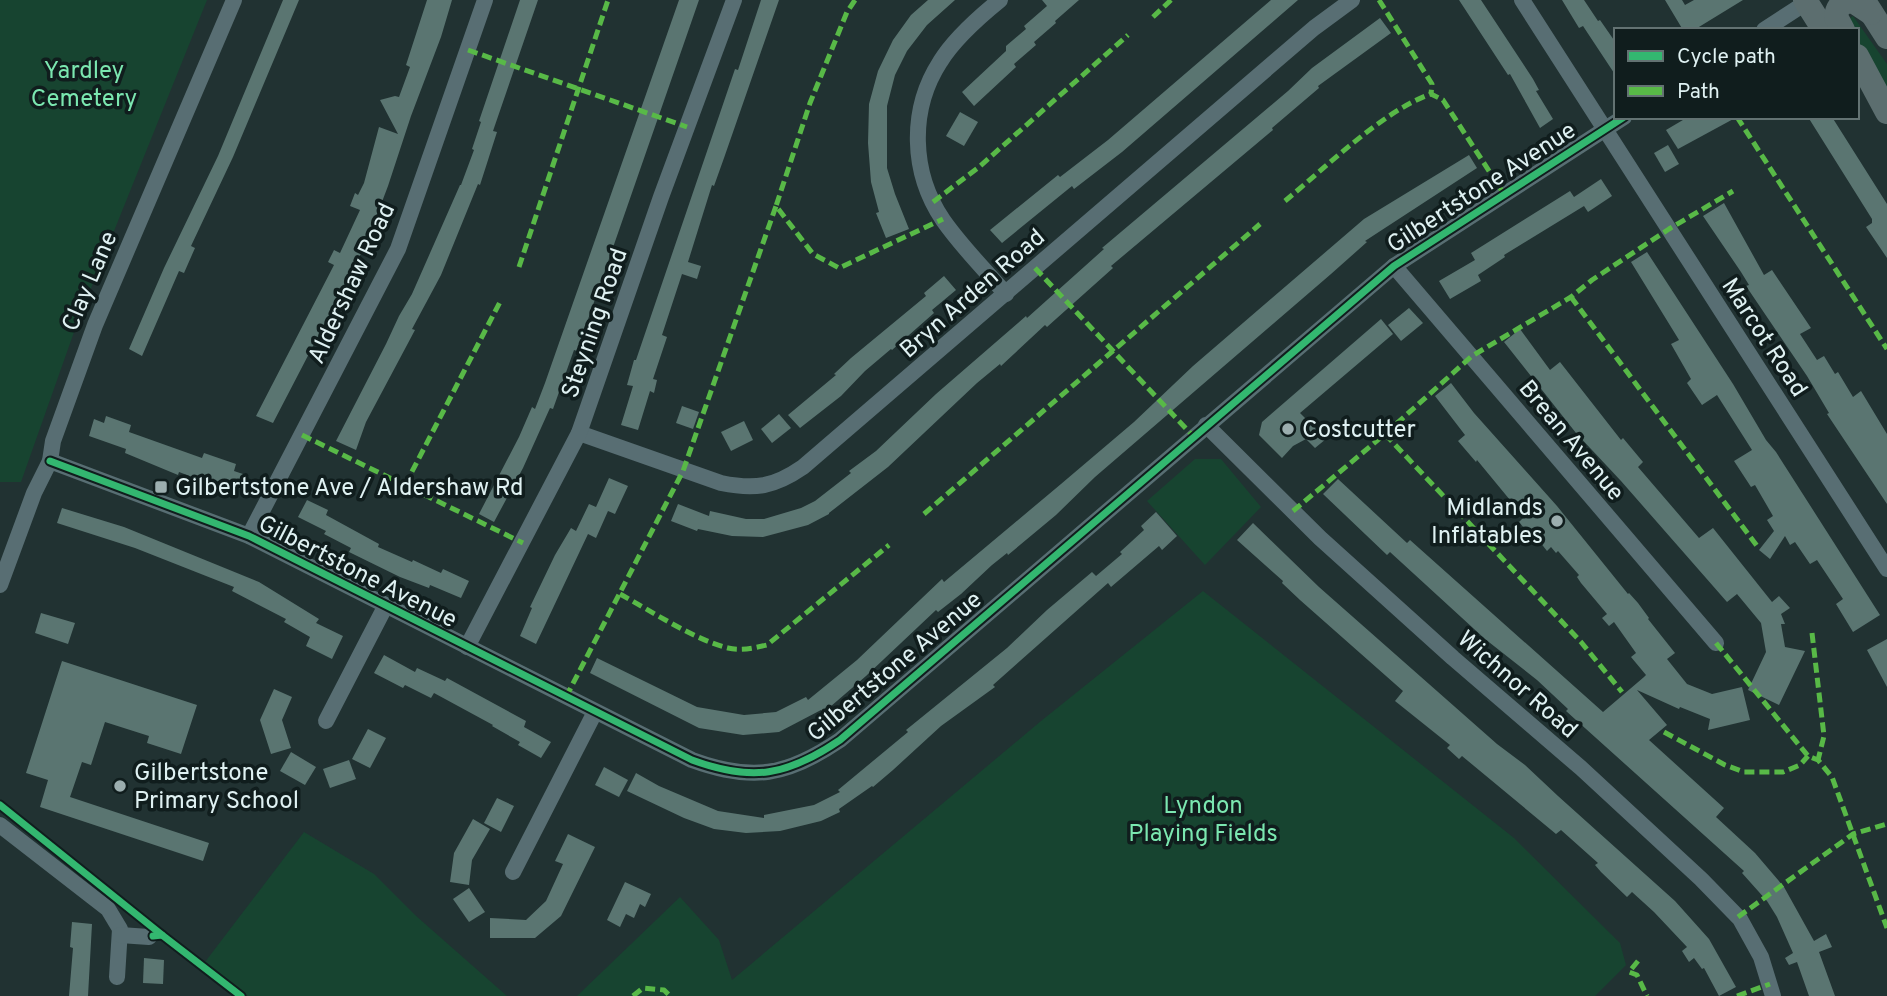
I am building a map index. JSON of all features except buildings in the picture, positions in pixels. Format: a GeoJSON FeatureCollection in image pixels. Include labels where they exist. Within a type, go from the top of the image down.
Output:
{"type":"FeatureCollection","features":[{"type":"Feature","properties":{"kind":"highway"},"geometry":{"type":"LineString","coordinates":[[1807,1],[1823,28]]}},
{"type":"Feature","properties":{"kind":"highway"},"geometry":{"type":"LineString","coordinates":[[1842,28],[1836,17],[1840,5],[1853,1],[1867,7],[1887,37]]}},
{"type":"Feature","properties":{"kind":"highway"},"geometry":{"type":"LineString","coordinates":[[1859,61],[1887,112]]}},
{"type":"Feature","properties":{"kind":"highway"},"geometry":{"type":"LineString","coordinates":[[1859,83],[1887,124]]}},
{"type":"Feature","properties":{"kind":"street","name":"Clay Lane"},"geometry":{"type":"LineString","coordinates":[[0,585],[34,493],[50,461],[53,441],[95,325],[234,0]]}},
{"type":"Feature","properties":{"kind":"street","name":"Aldershaw Road"},"geometry":{"type":"LineString","coordinates":[[249,537],[398,249],[485,0]]}},
{"type":"Feature","properties":{"kind":"street","name":"Steyning Road"},"geometry":{"type":"LineString","coordinates":[[467,648],[579,433],[661,197],[734,0]]}},
{"type":"Feature","properties":{"kind":"street"},"geometry":{"type":"LineString","coordinates":[[1000,0],[940,61],[924,95],[917,134],[919,161],[925,186],[943,219],[1006,294]]}},
{"type":"Feature","properties":{"kind":"street","name":"Bryn Arden Road"},"geometry":{"type":"LineString","coordinates":[[579,433],[651,461],[743,488],[761,487],[786,478],[803,467],[1006,294],[1314,28],[1352,0]]}},
{"type":"Feature","properties":{"kind":"street","name":"Marcot Road"},"geometry":{"type":"LineString","coordinates":[[1522,0],[1887,569]]}},
{"type":"Feature","properties":{"kind":"street"},"geometry":{"type":"LineString","coordinates":[[1767,28],[1807,1]]}},
{"type":"Feature","properties":{"kind":"street","name":"Gilbertstone Avenue"},"geometry":{"type":"LineString","coordinates":[[50,461],[249,537],[692,760],[719,770],[749,774],[786,769],[814,758],[840,740],[1394,266],[1621,119]]}},
{"type":"Feature","properties":{"kind":"street","name":"Brean Avenue"},"geometry":{"type":"LineString","coordinates":[[1394,266],[1716,643]]}},
{"type":"Feature","properties":{"kind":"street","name":"Wichnor Road"},"geometry":{"type":"LineString","coordinates":[[1206,425],[1320,538],[1581,768],[1701,879],[1740,919],[1760,957],[1773,996]]}},
{"type":"Feature","properties":{"kind":"street"},"geometry":{"type":"LineString","coordinates":[[326,721],[385,607]]}},
{"type":"Feature","properties":{"kind":"street"},"geometry":{"type":"LineString","coordinates":[[513,872],[595,712]]}},
{"type":"Feature","properties":{"kind":"street"},"geometry":{"type":"LineString","coordinates":[[0,825],[108,909],[120,929],[117,976]]}},
{"type":"Feature","properties":{"kind":"street"},"geometry":{"type":"LineString","coordinates":[[120,935],[149,937]]}},
{"type":"Feature","properties":{"kind":"green space","name":"Yardley Cemetery"},"geometry":{"type":"Polygon","coordinates":[[[0,0],[207,0],[79,318],[21,482],[0,482],[0,0]]]}},
{"type":"Feature","properties":{"kind":"green space"},"geometry":{"type":"Polygon","coordinates":[[[1853,16],[1887,64],[1887,91],[1859,46],[1859,28],[1849,28],[1845,21],[1853,16]]]}},
{"type":"Feature","properties":{"kind":"green space"},"geometry":{"type":"Polygon","coordinates":[[[1195,459],[1221,459],[1261,507],[1205,565],[1147,501],[1195,459]]]}},
{"type":"Feature","properties":{"kind":"green space","name":"Lyndon Playing Fields"},"geometry":{"type":"Polygon","coordinates":[[[1203,591],[1514,838],[1620,943],[1626,965],[1595,996],[577,996],[680,897],[719,940],[732,980],[1041,721],[1203,591]]]}},
{"type":"Feature","properties":{"kind":"green space"},"geometry":{"type":"Polygon","coordinates":[[[304,832],[374,874],[415,915],[507,996],[248,996],[205,962],[304,832]]]}},
{"type":"Feature","properties":{"kind":"marked path"},"geometry":{"type":"LineString","coordinates":[[519,267],[608,0]]}},
{"type":"Feature","properties":{"kind":"marked path"},"geometry":{"type":"LineString","coordinates":[[855,0],[847,12],[810,103],[776,206],[813,254],[839,268],[943,219]]}},
{"type":"Feature","properties":{"kind":"marked path"},"geometry":{"type":"LineString","coordinates":[[1153,17],[1171,0]]}},
{"type":"Feature","properties":{"kind":"marked path"},"geometry":{"type":"LineString","coordinates":[[1379,0],[1432,84],[1431,94]]}},
{"type":"Feature","properties":{"kind":"marked path"},"geometry":{"type":"LineString","coordinates":[[933,202],[979,167],[1128,35]]}},
{"type":"Feature","properties":{"kind":"marked path"},"geometry":{"type":"LineString","coordinates":[[468,50],[687,127]]}},
{"type":"Feature","properties":{"kind":"marked path"},"geometry":{"type":"LineString","coordinates":[[1285,201],[1375,126],[1431,94],[1443,100],[1504,194]]}},
{"type":"Feature","properties":{"kind":"marked path"},"geometry":{"type":"LineString","coordinates":[[1738,119],[1887,349]]}},
{"type":"Feature","properties":{"kind":"marked path"},"geometry":{"type":"LineString","coordinates":[[1293,511],[1472,356],[1571,297],[1669,229],[1733,191]]}},
{"type":"Feature","properties":{"kind":"marked path"},"geometry":{"type":"LineString","coordinates":[[566,697],[683,471],[776,206]]}},
{"type":"Feature","properties":{"kind":"marked path"},"geometry":{"type":"LineString","coordinates":[[924,514],[1260,224]]}},
{"type":"Feature","properties":{"kind":"marked path"},"geometry":{"type":"LineString","coordinates":[[1035,268],[1193,436]]}},
{"type":"Feature","properties":{"kind":"marked path"},"geometry":{"type":"LineString","coordinates":[[1571,297],[1757,546]]}},
{"type":"Feature","properties":{"kind":"marked path"},"geometry":{"type":"LineString","coordinates":[[405,485],[500,302]]}},
{"type":"Feature","properties":{"kind":"marked path"},"geometry":{"type":"LineString","coordinates":[[1385,434],[1581,642],[1622,692]]}},
{"type":"Feature","properties":{"kind":"marked path"},"geometry":{"type":"LineString","coordinates":[[302,435],[523,543]]}},
{"type":"Feature","properties":{"kind":"marked path"},"geometry":{"type":"LineString","coordinates":[[620,594],[702,639],[728,648],[752,648],[767,645],[889,545]]}},
{"type":"Feature","properties":{"kind":"marked path"},"geometry":{"type":"LineString","coordinates":[[1812,633],[1824,736],[1818,760]]}},
{"type":"Feature","properties":{"kind":"marked path"},"geometry":{"type":"LineString","coordinates":[[1716,643],[1808,756],[1818,760],[1832,777],[1887,928]]}},
{"type":"Feature","properties":{"kind":"marked path"},"geometry":{"type":"LineString","coordinates":[[1664,732],[1725,765],[1744,772],[1783,772],[1800,765],[1808,756]]}},
{"type":"Feature","properties":{"kind":"marked path"},"geometry":{"type":"LineString","coordinates":[[1738,917],[1853,834],[1887,824]]}},
{"type":"Feature","properties":{"kind":"marked path"},"geometry":{"type":"LineString","coordinates":[[1638,961],[1629,972],[1637,975],[1647,996]]}},
{"type":"Feature","properties":{"kind":"marked path"},"geometry":{"type":"LineString","coordinates":[[1737,996],[1770,984]]}},
{"type":"Feature","properties":{"kind":"marked path"},"geometry":{"type":"LineString","coordinates":[[633,996],[643,988],[664,990],[670,996]]}},
{"type":"Feature","properties":{"kind":"cycle path"},"geometry":{"type":"LineString","coordinates":[[50,461],[249,536],[692,760],[733,771],[769,772],[803,761],[840,740],[1394,266],[1621,119]]}},
{"type":"Feature","properties":{"kind":"cycle path"},"geometry":{"type":"LineString","coordinates":[[0,805],[162,935]]}},
{"type":"Feature","properties":{"kind":"cycle path"},"geometry":{"type":"LineString","coordinates":[[153,936],[162,935],[241,996]]}},
{"type":"Feature","properties":{"kind":"place","name":"Costcutter"},"geometry":{"type":"Point","coordinates":[1288,429]}},
{"type":"Feature","properties":{"kind":"place","name":"Gilbertstone Ave / Aldershaw Rd"},"geometry":{"type":"Point","coordinates":[161,487]}},
{"type":"Feature","properties":{"kind":"place","name":"Midlands Inflatables"},"geometry":{"type":"Point","coordinates":[1557,521]}},
{"type":"Feature","properties":{"kind":"place","name":"Gilbertstone Primary School"},"geometry":{"type":"Point","coordinates":[120,786]}}]}
